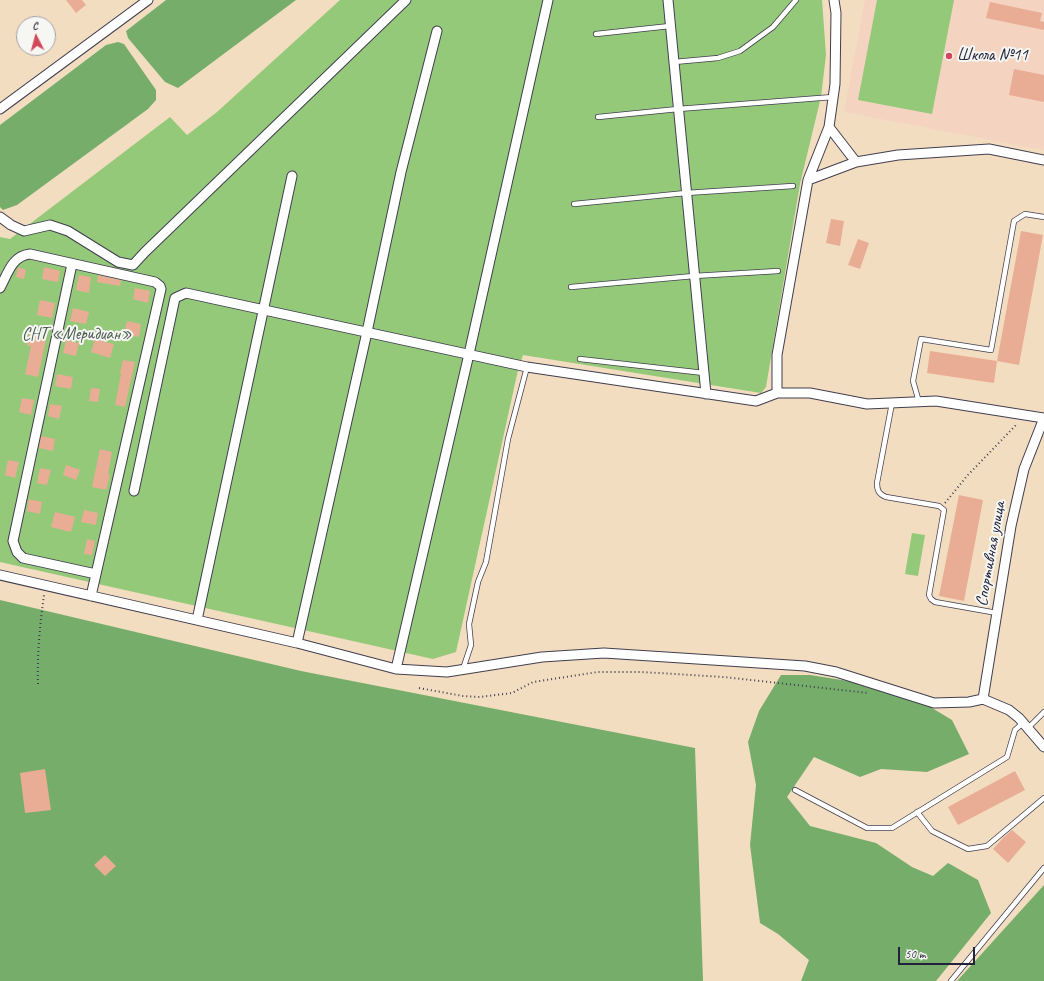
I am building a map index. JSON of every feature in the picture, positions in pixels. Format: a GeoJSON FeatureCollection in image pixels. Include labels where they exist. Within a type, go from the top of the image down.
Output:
{"type":"FeatureCollection","features":[{"type":"Feature","properties":{"kind":"street"},"geometry":{"type":"LineString","coordinates":[[0,109],[148,0]]}},
{"type":"Feature","properties":{"kind":"street"},"geometry":{"type":"LineString","coordinates":[[0,217],[10,225],[24,231],[50,225],[68,231],[118,262],[133,265],[156,241],[406,0]]}},
{"type":"Feature","properties":{"kind":"street"},"geometry":{"type":"LineString","coordinates":[[396,669],[469,354],[548,0]]}},
{"type":"Feature","properties":{"kind":"street"},"geometry":{"type":"LineString","coordinates":[[668,0],[706,394]]}},
{"type":"Feature","properties":{"kind":"street"},"geometry":{"type":"LineString","coordinates":[[777,393],[776,355],[808,180],[829,127],[835,84],[836,13],[834,0]]}},
{"type":"Feature","properties":{"kind":"street"},"geometry":{"type":"LineString","coordinates":[[297,643],[367,332],[401,172],[437,31]]}},
{"type":"Feature","properties":{"kind":"street"},"geometry":{"type":"LineString","coordinates":[[829,127],[856,162]]}},
{"type":"Feature","properties":{"kind":"street"},"geometry":{"type":"LineString","coordinates":[[808,180],[856,162],[898,155],[988,149],[1044,160]]}},
{"type":"Feature","properties":{"kind":"street"},"geometry":{"type":"LineString","coordinates":[[197,620],[292,176]]}},
{"type":"Feature","properties":{"kind":"street"},"geometry":{"type":"LineString","coordinates":[[0,288],[15,260],[24,255],[30,254],[159,283],[161,289],[91,596]]}},
{"type":"Feature","properties":{"kind":"street"},"geometry":{"type":"LineString","coordinates":[[72,264],[13,541],[17,552],[23,558],[96,574]]}},
{"type":"Feature","properties":{"kind":"street"},"geometry":{"type":"LineString","coordinates":[[134,491],[175,298],[186,293],[527,367],[706,394],[756,401],[777,393],[810,393],[867,404],[936,401],[1044,418]]}},
{"type":"Feature","properties":{"kind":"street","name":"Спортивная улица"},"geometry":{"type":"LineString","coordinates":[[983,699],[1011,526],[1024,469],[1044,418]]}},
{"type":"Feature","properties":{"kind":"street"},"geometry":{"type":"LineString","coordinates":[[0,575],[297,643],[396,669],[447,672],[542,657],[604,653],[805,666],[836,672],[934,703],[969,702],[983,699],[1009,710],[1026,725],[1044,747]]}},
{"type":"Feature","properties":{"kind":"lane"},"geometry":{"type":"LineString","coordinates":[[674,62],[718,58],[740,51],[773,27],[796,0]]}},
{"type":"Feature","properties":{"kind":"lane"},"geometry":{"type":"LineString","coordinates":[[596,34],[670,26]]}},
{"type":"Feature","properties":{"kind":"lane"},"geometry":{"type":"LineString","coordinates":[[598,117],[833,97]]}},
{"type":"Feature","properties":{"kind":"lane"},"geometry":{"type":"LineString","coordinates":[[574,204],[793,186]]}},
{"type":"Feature","properties":{"kind":"lane"},"geometry":{"type":"LineString","coordinates":[[919,402],[913,381],[920,339],[991,350],[1014,221],[1025,214],[1044,217]]}},
{"type":"Feature","properties":{"kind":"lane"},"geometry":{"type":"LineString","coordinates":[[571,286],[778,271]]}},
{"type":"Feature","properties":{"kind":"lane"},"geometry":{"type":"LineString","coordinates":[[580,359],[704,373]]}},
{"type":"Feature","properties":{"kind":"lane"},"geometry":{"type":"LineString","coordinates":[[463,670],[470,645],[470,624],[478,582],[486,562],[508,439],[527,367]]}},
{"type":"Feature","properties":{"kind":"lane"},"geometry":{"type":"LineString","coordinates":[[892,403],[877,490],[880,494],[886,497],[942,507],[944,510],[929,595],[935,602],[997,613]]}},
{"type":"Feature","properties":{"kind":"lane"},"geometry":{"type":"LineString","coordinates":[[795,790],[867,828],[892,828],[1007,757],[1015,730],[1026,725],[1044,712]]}},
{"type":"Feature","properties":{"kind":"lane"},"geometry":{"type":"LineString","coordinates":[[917,812],[932,831],[968,849],[987,846],[1044,798]]}},
{"type":"Feature","properties":{"kind":"lane"},"geometry":{"type":"LineString","coordinates":[[951,981],[1044,868]]}},
{"type":"Feature","properties":{"kind":"path"},"geometry":{"type":"LineString","coordinates":[[942,507],[967,476],[1026,415]]}},
{"type":"Feature","properties":{"kind":"path"},"geometry":{"type":"LineString","coordinates":[[38,684],[37,660],[40,620],[46,586]]}},
{"type":"Feature","properties":{"kind":"path"},"geometry":{"type":"LineString","coordinates":[[419,688],[463,696],[480,697],[512,693],[533,682],[598,672],[724,677],[869,693]]}},
{"type":"Feature","properties":{"kind":"shaded area","name":"Школа №11"},"geometry":{"type":"Polygon","coordinates":[[[865,0],[1044,0],[1044,150],[844,112],[865,0]]]}},
{"type":"Feature","properties":{"kind":"green space"},"geometry":{"type":"Polygon","coordinates":[[[166,0],[296,0],[178,88],[165,82],[128,38],[126,31],[166,0]]]}},
{"type":"Feature","properties":{"kind":"green space","name":"СНТ «Меридиан»"},"geometry":{"type":"Polygon","coordinates":[[[340,0],[822,0],[826,55],[821,97],[800,184],[766,387],[761,393],[523,355],[518,370],[456,652],[433,659],[0,562],[0,237],[10,239],[170,117],[187,135],[217,112],[340,0]]]}},
{"type":"Feature","properties":{"kind":"green space"},"geometry":{"type":"Polygon","coordinates":[[[877,0],[954,0],[932,114],[858,100],[877,0]]]}},
{"type":"Feature","properties":{"kind":"green space"},"geometry":{"type":"Polygon","coordinates":[[[118,42],[124,44],[156,90],[156,100],[148,109],[17,205],[3,210],[0,207],[0,125],[106,45],[118,42]]]}},
{"type":"Feature","properties":{"kind":"green space"},"geometry":{"type":"Polygon","coordinates":[[[912,533],[925,535],[918,576],[905,574],[912,533]]]}},
{"type":"Feature","properties":{"kind":"green space"},"geometry":{"type":"Polygon","coordinates":[[[0,600],[301,671],[695,748],[703,981],[0,981],[0,600]]]}},
{"type":"Feature","properties":{"kind":"green space"},"geometry":{"type":"Polygon","coordinates":[[[781,675],[810,675],[855,682],[912,696],[952,720],[969,754],[927,772],[881,769],[860,777],[814,757],[787,797],[810,826],[876,843],[912,867],[933,876],[948,863],[978,880],[991,913],[936,981],[801,981],[809,960],[778,934],[760,923],[750,845],[756,785],[748,742],[759,711],[781,675]]]}},
{"type":"Feature","properties":{"kind":"green space"},"geometry":{"type":"Polygon","coordinates":[[[1044,885],[1044,981],[957,981],[1044,885]]]}},
{"type":"Feature","properties":{"kind":"building"},"geometry":{"type":"Polygon","coordinates":[[[66,0],[82,0],[86,5],[76,13],[66,0]]]}},
{"type":"Feature","properties":{"kind":"building"},"geometry":{"type":"Polygon","coordinates":[[[990,2],[1042,13],[1040,21],[1044,22],[1044,30],[986,18],[990,2]]]}},
{"type":"Feature","properties":{"kind":"building"},"geometry":{"type":"Polygon","coordinates":[[[1014,69],[1044,75],[1044,102],[1009,95],[1014,69]]]}},
{"type":"Feature","properties":{"kind":"building"},"geometry":{"type":"Polygon","coordinates":[[[831,219],[844,221],[840,246],[826,243],[831,219]]]}},
{"type":"Feature","properties":{"kind":"building"},"geometry":{"type":"Polygon","coordinates":[[[1021,231],[1043,235],[1019,365],[997,361],[1021,231]]]}},
{"type":"Feature","properties":{"kind":"building"},"geometry":{"type":"Polygon","coordinates":[[[858,239],[869,243],[860,269],[848,265],[858,239]]]}},
{"type":"Feature","properties":{"kind":"building"},"geometry":{"type":"Polygon","coordinates":[[[18,267],[26,270],[24,279],[16,277],[18,267]]]}},
{"type":"Feature","properties":{"kind":"building"},"geometry":{"type":"Polygon","coordinates":[[[44,267],[60,271],[58,282],[42,279],[44,267]]]}},
{"type":"Feature","properties":{"kind":"building"},"geometry":{"type":"Polygon","coordinates":[[[79,275],[91,277],[89,293],[76,290],[79,275]]]}},
{"type":"Feature","properties":{"kind":"building"},"geometry":{"type":"Polygon","coordinates":[[[98,275],[121,280],[120,286],[97,282],[98,275]]]}},
{"type":"Feature","properties":{"kind":"building"},"geometry":{"type":"Polygon","coordinates":[[[135,288],[150,291],[148,303],[133,299],[135,288]]]}},
{"type":"Feature","properties":{"kind":"building"},"geometry":{"type":"Polygon","coordinates":[[[40,300],[55,303],[52,318],[37,315],[40,300]]]}},
{"type":"Feature","properties":{"kind":"building"},"geometry":{"type":"Polygon","coordinates":[[[73,308],[89,312],[86,324],[70,321],[73,308]]]}},
{"type":"Feature","properties":{"kind":"building"},"geometry":{"type":"Polygon","coordinates":[[[127,321],[141,324],[139,337],[124,334],[127,321]]]}},
{"type":"Feature","properties":{"kind":"building"},"geometry":{"type":"Polygon","coordinates":[[[30,331],[47,335],[38,377],[25,374],[31,346],[27,346],[30,331]]]}},
{"type":"Feature","properties":{"kind":"building"},"geometry":{"type":"Polygon","coordinates":[[[95,339],[114,344],[110,358],[91,352],[95,339]]]}},
{"type":"Feature","properties":{"kind":"building"},"geometry":{"type":"Polygon","coordinates":[[[66,340],[79,343],[76,356],[63,353],[66,340]]]}},
{"type":"Feature","properties":{"kind":"building"},"geometry":{"type":"Polygon","coordinates":[[[930,351],[997,361],[994,383],[927,373],[930,351]]]}},
{"type":"Feature","properties":{"kind":"building"},"geometry":{"type":"Polygon","coordinates":[[[123,360],[135,362],[125,407],[115,405],[123,360]]]}},
{"type":"Feature","properties":{"kind":"building"},"geometry":{"type":"Polygon","coordinates":[[[57,374],[73,377],[71,389],[55,386],[57,374]]]}},
{"type":"Feature","properties":{"kind":"building"},"geometry":{"type":"Polygon","coordinates":[[[91,388],[100,389],[98,402],[89,401],[91,388]]]}},
{"type":"Feature","properties":{"kind":"building"},"geometry":{"type":"Polygon","coordinates":[[[22,398],[34,400],[31,415],[19,412],[22,398]]]}},
{"type":"Feature","properties":{"kind":"building"},"geometry":{"type":"Polygon","coordinates":[[[50,404],[62,406],[59,419],[48,416],[50,404]]]}},
{"type":"Feature","properties":{"kind":"building"},"geometry":{"type":"Polygon","coordinates":[[[41,436],[55,439],[53,451],[39,448],[41,436]]]}},
{"type":"Feature","properties":{"kind":"building"},"geometry":{"type":"Polygon","coordinates":[[[100,449],[112,452],[108,474],[110,475],[106,490],[92,487],[100,449]]]}},
{"type":"Feature","properties":{"kind":"building"},"geometry":{"type":"Polygon","coordinates":[[[8,460],[19,462],[15,478],[5,475],[8,460]]]}},
{"type":"Feature","properties":{"kind":"building"},"geometry":{"type":"Polygon","coordinates":[[[66,465],[80,470],[76,480],[63,475],[66,465]]]}},
{"type":"Feature","properties":{"kind":"building"},"geometry":{"type":"Polygon","coordinates":[[[40,468],[51,470],[47,485],[37,483],[40,468]]]}},
{"type":"Feature","properties":{"kind":"building"},"geometry":{"type":"Polygon","coordinates":[[[959,495],[983,500],[964,601],[939,596],[959,495]]]}},
{"type":"Feature","properties":{"kind":"building"},"geometry":{"type":"Polygon","coordinates":[[[29,499],[42,502],[40,514],[27,511],[29,499]]]}},
{"type":"Feature","properties":{"kind":"building"},"geometry":{"type":"Polygon","coordinates":[[[84,510],[98,513],[96,525],[81,522],[84,510]]]}},
{"type":"Feature","properties":{"kind":"building"},"geometry":{"type":"Polygon","coordinates":[[[55,512],[75,517],[71,532],[51,527],[55,512]]]}},
{"type":"Feature","properties":{"kind":"building"},"geometry":{"type":"Polygon","coordinates":[[[87,539],[95,541],[92,555],[84,554],[87,539]]]}},
{"type":"Feature","properties":{"kind":"building"},"geometry":{"type":"Polygon","coordinates":[[[45,769],[51,810],[25,813],[20,773],[45,769]]]}},
{"type":"Feature","properties":{"kind":"building"},"geometry":{"type":"Polygon","coordinates":[[[1015,771],[1025,790],[958,825],[948,807],[1015,771]]]}},
{"type":"Feature","properties":{"kind":"building"},"geometry":{"type":"Polygon","coordinates":[[[1012,830],[1026,842],[1008,863],[993,849],[1012,830]]]}},
{"type":"Feature","properties":{"kind":"building"},"geometry":{"type":"Polygon","coordinates":[[[105,855],[116,866],[105,876],[94,865],[105,855]]]}},
{"type":"Feature","properties":{"kind":"place","name":"Школа №11"},"geometry":{"type":"Point","coordinates":[949,56]}}]}
